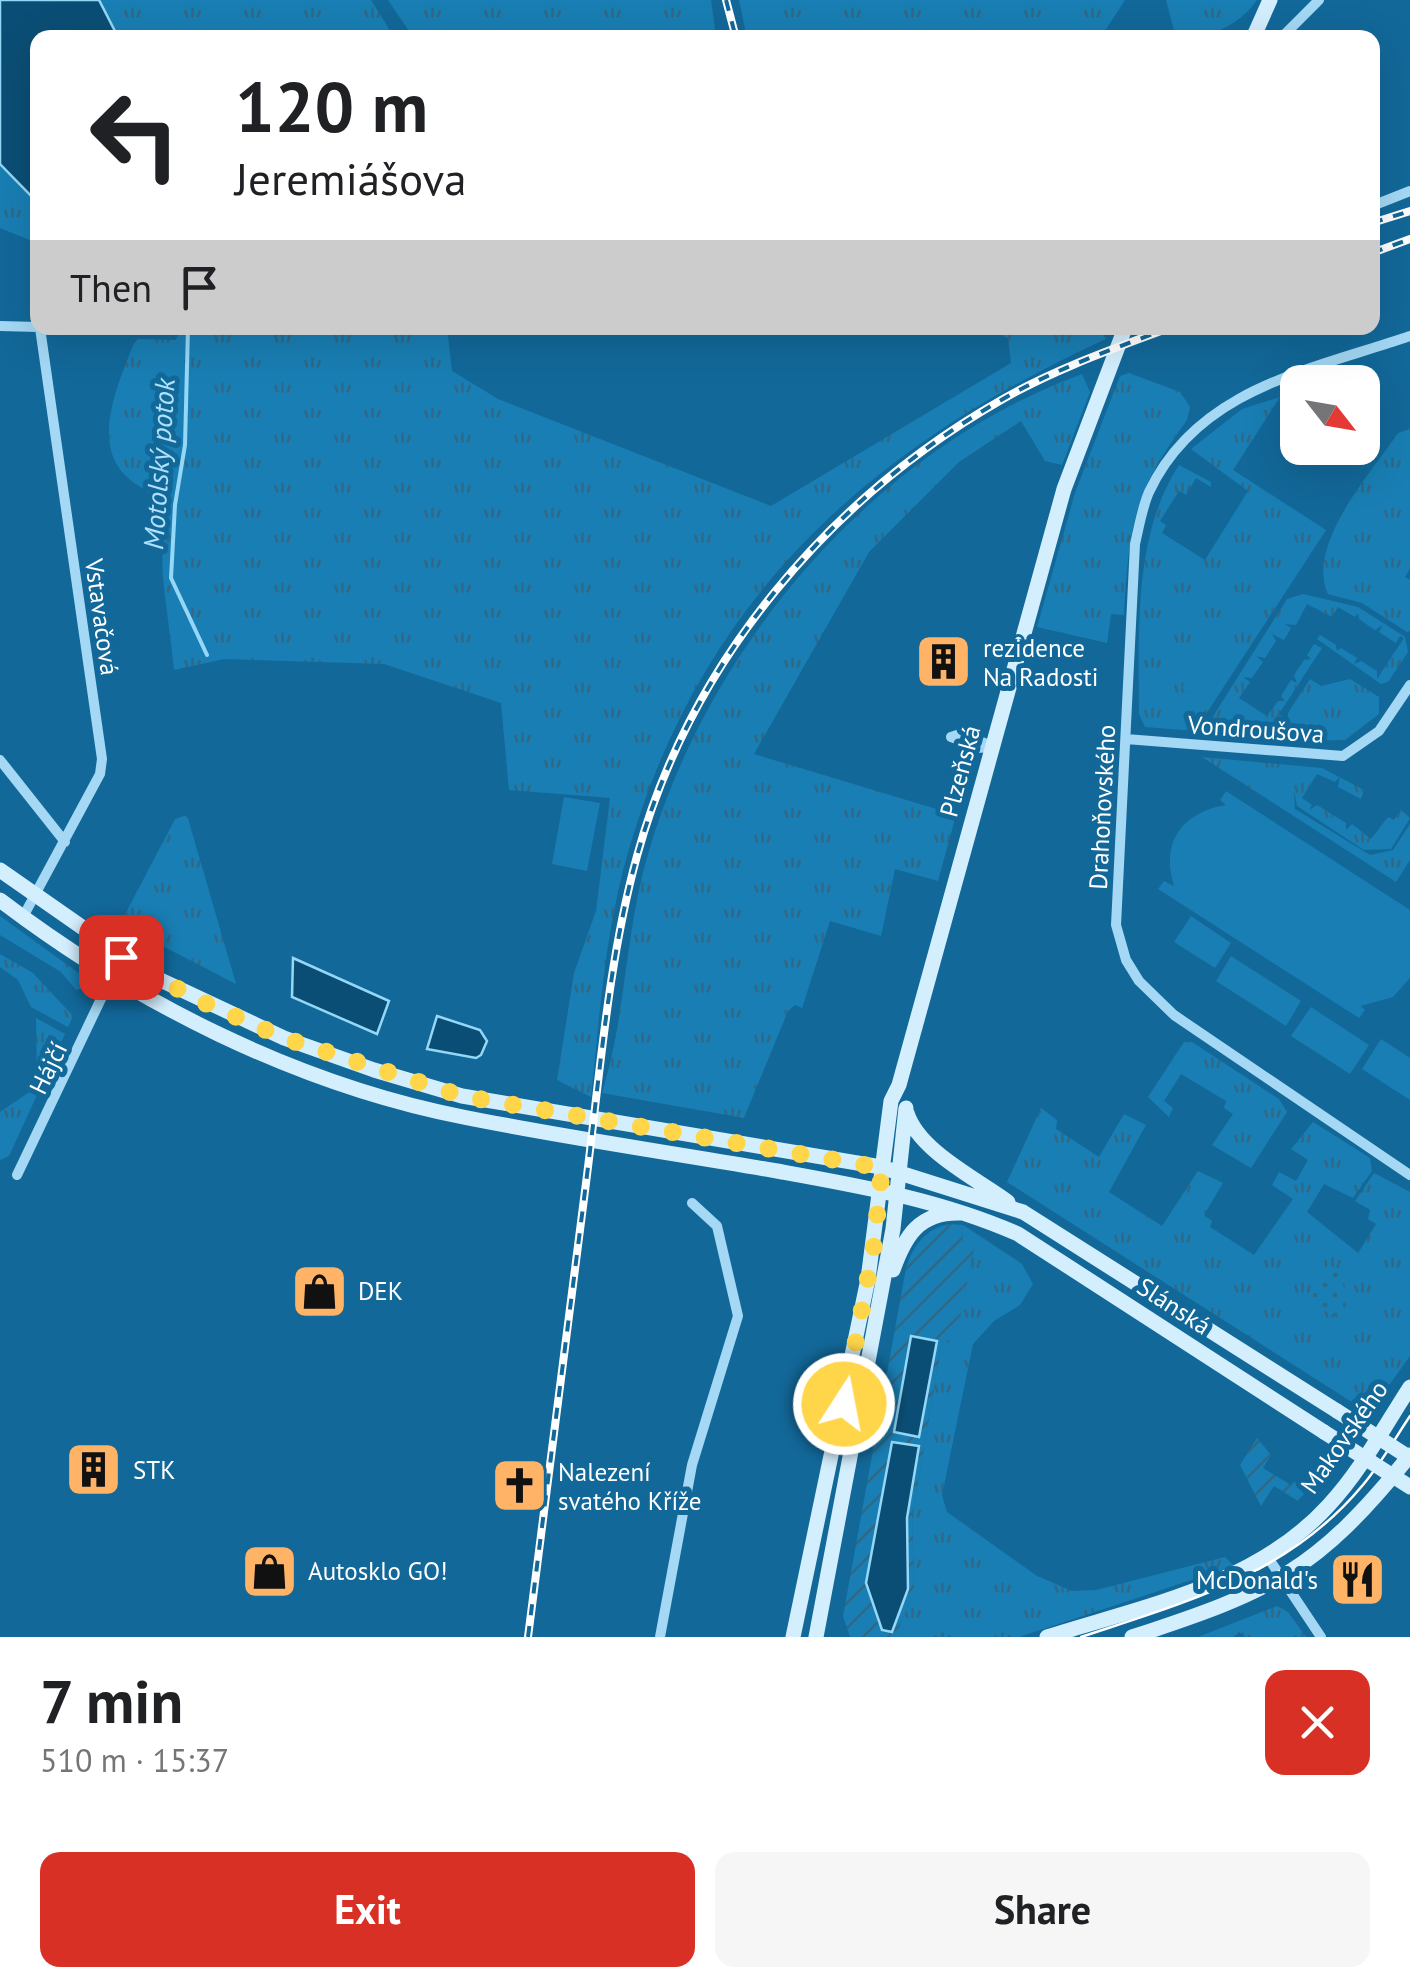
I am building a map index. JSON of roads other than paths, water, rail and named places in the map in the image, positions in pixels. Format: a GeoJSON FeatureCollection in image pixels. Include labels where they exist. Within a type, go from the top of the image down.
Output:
{"type":"FeatureCollection","features":[{"type":"Feature","properties":{"kind":"main road"},"geometry":{"type":"LineString","coordinates":[[1257,30],[1270,0]]}},
{"type":"Feature","properties":{"kind":"main road","name":"Plzeňská"},"geometry":{"type":"LineString","coordinates":[[793,1637],[854,1350],[881,1190],[891,1101],[899,1085],[1064,489],[1123,335]]}},
{"type":"Feature","properties":{"kind":"main road"},"geometry":{"type":"LineString","coordinates":[[0,870],[121,957],[196,999],[284,1038],[462,1096],[900,1172]]}},
{"type":"Feature","properties":{"kind":"main road","name":"Slánská"},"geometry":{"type":"LineString","coordinates":[[0,900],[111,976],[197,1024],[367,1092],[460,1117],[881,1190],[971,1214],[1018,1234],[1410,1487]]}},
{"type":"Feature","properties":{"kind":"main road"},"geometry":{"type":"LineString","coordinates":[[899,1085],[911,1124],[927,1142],[1022,1212]]}},
{"type":"Feature","properties":{"kind":"main road"},"geometry":{"type":"LineString","coordinates":[[816,1637],[898,1194],[906,1108]]}},
{"type":"Feature","properties":{"kind":"main road","name":"Slánská"},"geometry":{"type":"LineString","coordinates":[[900,1172],[1022,1212],[1410,1456]]}},
{"type":"Feature","properties":{"kind":"main road"},"geometry":{"type":"LineString","coordinates":[[877,1316],[911,1230],[936,1216],[971,1214]]}},
{"type":"Feature","properties":{"kind":"main road","name":"Makovského"},"geometry":{"type":"LineString","coordinates":[[1047,1637],[1211,1584],[1267,1556],[1330,1505],[1357,1471],[1410,1386]]}},
{"type":"Feature","properties":{"kind":"main road"},"geometry":{"type":"LineString","coordinates":[[1132,1637],[1212,1610],[1282,1580],[1338,1538],[1410,1456]]}},
{"type":"Feature","properties":{"kind":"street"},"geometry":{"type":"LineString","coordinates":[[1289,30],[1319,0]]}},
{"type":"Feature","properties":{"kind":"street"},"geometry":{"type":"LineString","coordinates":[[1380,203],[1410,191]]}},
{"type":"Feature","properties":{"kind":"street","name":"Vstavačová"},"geometry":{"type":"LineString","coordinates":[[0,326],[30,327]]}},
{"type":"Feature","properties":{"kind":"street","name":"Vstavačová"},"geometry":{"type":"LineString","coordinates":[[23,917],[100,774],[102,759],[40,335]]}},
{"type":"Feature","properties":{"kind":"street","name":"Drahoňovského"},"geometry":{"type":"LineString","coordinates":[[1410,336],[1236,398],[1209,416],[1174,451],[1148,494],[1135,544],[1116,926],[1126,960],[1138,981],[1174,1015],[1410,1175]]}},
{"type":"Feature","properties":{"kind":"street","name":"Vondroušova"},"geometry":{"type":"LineString","coordinates":[[1126,739],[1343,756],[1379,731],[1410,685]]}},
{"type":"Feature","properties":{"kind":"street"},"geometry":{"type":"LineString","coordinates":[[0,760],[64,842]]}},
{"type":"Feature","properties":{"kind":"street","name":"Hájčí"},"geometry":{"type":"LineString","coordinates":[[17,1175],[121,957]]}},
{"type":"Feature","properties":{"kind":"street"},"geometry":{"type":"LineString","coordinates":[[660,1637],[692,1465],[738,1316],[717,1226],[692,1202]]}},
{"type":"Feature","properties":{"kind":"street"},"geometry":{"type":"LineString","coordinates":[[1267,1556],[1322,1637]]}},
{"type":"Feature","properties":{"kind":"waterway","name":"Motolský potok"},"geometry":{"type":"LineString","coordinates":[[188,335],[185,445],[175,505],[171,578],[207,655]]}},
{"type":"Feature","properties":{"kind":"tram line"},"geometry":{"type":"LineString","coordinates":[[1081,1637],[1233,1582],[1302,1542],[1362,1486],[1410,1416]]}},
{"type":"Feature","properties":{"kind":"railway"},"geometry":{"type":"LineString","coordinates":[[726,0],[734,30]]}},
{"type":"Feature","properties":{"kind":"railway"},"geometry":{"type":"LineString","coordinates":[[1380,220],[1410,211]]}},
{"type":"Feature","properties":{"kind":"railway"},"geometry":{"type":"LineString","coordinates":[[1380,250],[1410,239]]}},
{"type":"Feature","properties":{"kind":"railway"},"geometry":{"type":"LineString","coordinates":[[528,1637],[619,936],[637,856],[661,785],[692,717],[730,652],[775,592],[825,536],[880,484],[1003,399],[1084,360],[1150,335]]}},
{"type":"Feature","properties":{"kind":"place","name":"rezidence Na Radosti"},"geometry":{"type":"Point","coordinates":[944,662]}},
{"type":"Feature","properties":{"kind":"place","name":"DEK"},"geometry":{"type":"Point","coordinates":[319,1291]}},
{"type":"Feature","properties":{"kind":"place","name":"STK"},"geometry":{"type":"Point","coordinates":[94,1470]}},
{"type":"Feature","properties":{"kind":"place","name":"Nalezení svatého Kříže"},"geometry":{"type":"Point","coordinates":[519,1486]}},
{"type":"Feature","properties":{"kind":"place","name":"Autosklo GO!"},"geometry":{"type":"Point","coordinates":[269,1571]}},
{"type":"Feature","properties":{"kind":"place","name":"McDonald's"},"geometry":{"type":"Point","coordinates":[1357,1580]}}]}
